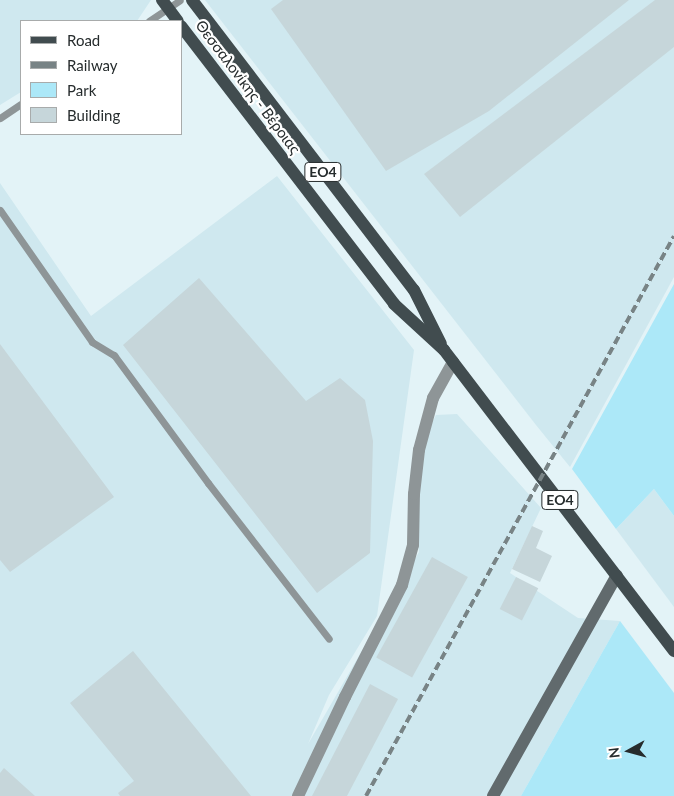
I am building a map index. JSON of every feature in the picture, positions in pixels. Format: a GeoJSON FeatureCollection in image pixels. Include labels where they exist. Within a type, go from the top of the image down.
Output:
{"type":"FeatureCollection","features":[{"type":"Feature","properties":{"kind":"main road","name":"Θεσσαλονίκης - Βέροιας"},"geometry":{"type":"LineString","coordinates":[[192,0],[414,290],[444,350],[674,651]]}},
{"type":"Feature","properties":{"kind":"main road","name":"Θεσσαλονίκης - Βέροιας"},"geometry":{"type":"LineString","coordinates":[[165,4],[177,20]]}},
{"type":"Feature","properties":{"kind":"main road","name":"Θεσσαλονίκης - Βέροιας"},"geometry":{"type":"LineString","coordinates":[[182,27],[394,304],[444,350]]}},
{"type":"Feature","properties":{"kind":"street"},"geometry":{"type":"LineString","coordinates":[[298,796],[345,697],[402,585],[413,545],[414,494],[419,450],[433,398],[453,362]]}},
{"type":"Feature","properties":{"kind":"street"},"geometry":{"type":"LineString","coordinates":[[493,796],[617,575]]}},
{"type":"Feature","properties":{"kind":"lane"},"geometry":{"type":"LineString","coordinates":[[150,20],[165,4],[180,0]]}},
{"type":"Feature","properties":{"kind":"lane"},"geometry":{"type":"LineString","coordinates":[[0,118],[20,105]]}},
{"type":"Feature","properties":{"kind":"lane"},"geometry":{"type":"LineString","coordinates":[[0,210],[92,342],[114,355],[208,484],[329,639]]}},
{"type":"Feature","properties":{"kind":"shaded area"},"geometry":{"type":"Polygon","coordinates":[[[0,0],[151,0],[138,20],[20,20],[20,93],[0,105],[0,0]]]}},
{"type":"Feature","properties":{"kind":"shaded area"},"geometry":{"type":"Polygon","coordinates":[[[205,0],[674,0],[674,277],[570,467],[536,425],[205,0]]]}},
{"type":"Feature","properties":{"kind":"shaded area"},"geometry":{"type":"Polygon","coordinates":[[[277,176],[414,350],[377,616],[329,695],[308,744],[419,552],[415,498],[423,440],[436,415],[457,414],[541,508],[510,573],[578,618],[620,621],[521,796],[0,796],[0,183],[91,316],[277,176]]]}},
{"type":"Feature","properties":{"kind":"shaded area"},"geometry":{"type":"Polygon","coordinates":[[[654,489],[674,516],[674,607],[616,529],[654,489]]]}},
{"type":"Feature","properties":{"kind":"green space"},"geometry":{"type":"Polygon","coordinates":[[[674,284],[674,516],[654,489],[616,529],[572,469],[674,284]]]}},
{"type":"Feature","properties":{"kind":"green space"},"geometry":{"type":"Polygon","coordinates":[[[620,621],[674,693],[674,796],[521,796],[620,621]]]}},
{"type":"Feature","properties":{"kind":"building"},"geometry":{"type":"Polygon","coordinates":[[[283,0],[629,0],[489,111],[386,171],[271,9],[283,0]]]}},
{"type":"Feature","properties":{"kind":"building"},"geometry":{"type":"Polygon","coordinates":[[[655,0],[674,0],[674,47],[460,217],[424,174],[655,0]]]}},
{"type":"Feature","properties":{"kind":"building"},"geometry":{"type":"Polygon","coordinates":[[[199,278],[306,401],[340,378],[365,400],[373,441],[370,553],[317,593],[123,345],[199,278]]]}},
{"type":"Feature","properties":{"kind":"building"},"geometry":{"type":"Polygon","coordinates":[[[0,344],[114,497],[10,572],[0,560],[0,344]]]}},
{"type":"Feature","properties":{"kind":"building"},"geometry":{"type":"Polygon","coordinates":[[[532,526],[543,531],[536,548],[552,556],[540,582],[512,569],[532,526]]]}},
{"type":"Feature","properties":{"kind":"building"},"geometry":{"type":"Polygon","coordinates":[[[432,557],[468,577],[412,677],[376,658],[432,557]]]}},
{"type":"Feature","properties":{"kind":"building"},"geometry":{"type":"Polygon","coordinates":[[[516,577],[538,588],[522,620],[500,609],[516,577]]]}},
{"type":"Feature","properties":{"kind":"building"},"geometry":{"type":"Polygon","coordinates":[[[133,651],[251,796],[120,796],[118,793],[134,781],[70,703],[133,651]]]}},
{"type":"Feature","properties":{"kind":"building"},"geometry":{"type":"Polygon","coordinates":[[[370,684],[398,699],[347,796],[312,796],[370,684]]]}},
{"type":"Feature","properties":{"kind":"building"},"geometry":{"type":"Polygon","coordinates":[[[4,768],[35,796],[0,796],[0,773],[4,768]]]}},
{"type":"Feature","properties":{"kind":"railway"},"geometry":{"type":"LineString","coordinates":[[366,796],[674,236]]}}]}
